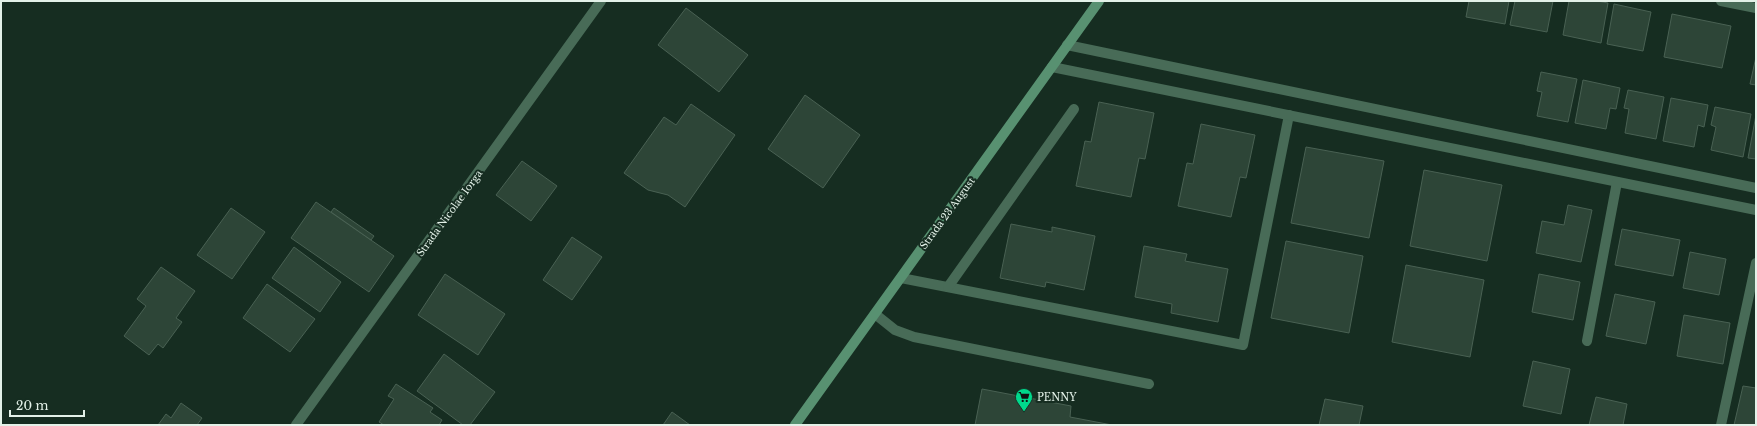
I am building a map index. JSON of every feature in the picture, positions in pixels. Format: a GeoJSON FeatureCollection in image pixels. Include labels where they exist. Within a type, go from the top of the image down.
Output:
{"type":"FeatureCollection","features":[{"type":"Feature","properties":{"kind":"main road","name":"Strada 23 August"},"geometry":{"type":"LineString","coordinates":[[795,425],[1099,1]]}},
{"type":"Feature","properties":{"kind":"street","name":"Strada Nicolae Iorga"},"geometry":{"type":"LineString","coordinates":[[296,425],[601,1]]}},
{"type":"Feature","properties":{"kind":"street"},"geometry":{"type":"LineString","coordinates":[[1721,1],[1756,8]]}},
{"type":"Feature","properties":{"kind":"street"},"geometry":{"type":"LineString","coordinates":[[1067,45],[1756,188]]}},
{"type":"Feature","properties":{"kind":"street"},"geometry":{"type":"LineString","coordinates":[[1052,67],[1756,210]]}},
{"type":"Feature","properties":{"kind":"street"},"geometry":{"type":"LineString","coordinates":[[948,287],[1074,109]]}},
{"type":"Feature","properties":{"kind":"street"},"geometry":{"type":"LineString","coordinates":[[901,278],[1243,345],[1289,115]]}},
{"type":"Feature","properties":{"kind":"street"},"geometry":{"type":"LineString","coordinates":[[1587,341],[1616,182]]}},
{"type":"Feature","properties":{"kind":"street"},"geometry":{"type":"LineString","coordinates":[[1721,425],[1756,263]]}},
{"type":"Feature","properties":{"kind":"street"},"geometry":{"type":"LineString","coordinates":[[875,314],[895,330],[914,337],[1150,384]]}},
{"type":"Feature","properties":{"kind":"building"},"geometry":{"type":"Polygon","coordinates":[[[1469,1],[1509,1],[1505,24],[1466,17],[1469,1]]]}},
{"type":"Feature","properties":{"kind":"building"},"geometry":{"type":"Polygon","coordinates":[[[1515,1],[1553,1],[1547,32],[1510,25],[1515,1]]]}},
{"type":"Feature","properties":{"kind":"building"},"geometry":{"type":"Polygon","coordinates":[[[1569,1],[1597,1],[1608,3],[1601,43],[1563,35],[1569,1]]]}},
{"type":"Feature","properties":{"kind":"building"},"geometry":{"type":"Polygon","coordinates":[[[1614,4],[1651,12],[1643,51],[1607,44],[1614,4]]]}},
{"type":"Feature","properties":{"kind":"building"},"geometry":{"type":"Polygon","coordinates":[[[686,8],[748,55],[719,92],[658,45],[686,8]]]}},
{"type":"Feature","properties":{"kind":"building"},"geometry":{"type":"Polygon","coordinates":[[[1672,14],[1731,26],[1722,68],[1664,57],[1672,14]]]}},
{"type":"Feature","properties":{"kind":"building"},"geometry":{"type":"Polygon","coordinates":[[[1756,57],[1756,85],[1750,84],[1756,57]]]}},
{"type":"Feature","properties":{"kind":"building"},"geometry":{"type":"Polygon","coordinates":[[[1541,72],[1577,79],[1568,122],[1537,116],[1542,92],[1537,91],[1541,72]]]}},
{"type":"Feature","properties":{"kind":"building"},"geometry":{"type":"Polygon","coordinates":[[[1583,80],[1620,88],[1616,109],[1610,108],[1606,129],[1575,123],[1583,80]]]}},
{"type":"Feature","properties":{"kind":"building"},"geometry":{"type":"Polygon","coordinates":[[[1628,90],[1664,97],[1656,139],[1625,133],[1629,109],[1624,108],[1628,90]]]}},
{"type":"Feature","properties":{"kind":"building"},"geometry":{"type":"Polygon","coordinates":[[[805,95],[860,135],[823,188],[768,149],[805,95]]]}},
{"type":"Feature","properties":{"kind":"building"},"geometry":{"type":"Polygon","coordinates":[[[1671,98],[1708,105],[1704,127],[1698,125],[1694,147],[1663,141],[1671,98]]]}},
{"type":"Feature","properties":{"kind":"building"},"geometry":{"type":"Polygon","coordinates":[[[1099,102],[1154,113],[1145,159],[1139,158],[1131,197],[1076,186],[1085,141],[1091,142],[1099,102]]]}},
{"type":"Feature","properties":{"kind":"building"},"geometry":{"type":"Polygon","coordinates":[[[691,104],[735,135],[685,207],[668,195],[648,190],[624,173],[664,117],[676,125],[691,104]]]}},
{"type":"Feature","properties":{"kind":"building"},"geometry":{"type":"Polygon","coordinates":[[[1715,107],[1751,114],[1743,157],[1711,150],[1716,127],[1711,125],[1715,107]]]}},
{"type":"Feature","properties":{"kind":"building"},"geometry":{"type":"Polygon","coordinates":[[[1756,115],[1756,159],[1748,158],[1756,115]]]}},
{"type":"Feature","properties":{"kind":"building"},"geometry":{"type":"Polygon","coordinates":[[[1201,124],[1255,135],[1246,178],[1240,177],[1231,217],[1178,206],[1187,163],[1193,164],[1201,124]]]}},
{"type":"Feature","properties":{"kind":"building"},"geometry":{"type":"Polygon","coordinates":[[[1306,147],[1384,161],[1369,238],[1291,223],[1306,147]]]}},
{"type":"Feature","properties":{"kind":"building"},"geometry":{"type":"Polygon","coordinates":[[[522,161],[557,186],[531,221],[496,195],[522,161]]]}},
{"type":"Feature","properties":{"kind":"building"},"geometry":{"type":"Polygon","coordinates":[[[1424,170],[1502,185],[1487,261],[1410,246],[1424,170]]]}},
{"type":"Feature","properties":{"kind":"building"},"geometry":{"type":"Polygon","coordinates":[[[316,202],[394,256],[369,292],[291,238],[316,202]]]}},
{"type":"Feature","properties":{"kind":"building"},"geometry":{"type":"Polygon","coordinates":[[[1568,205],[1592,210],[1581,262],[1536,253],[1542,221],[1564,225],[1568,205]]]}},
{"type":"Feature","properties":{"kind":"building"},"geometry":{"type":"Polygon","coordinates":[[[231,208],[265,232],[232,279],[197,255],[231,208]]]}},
{"type":"Feature","properties":{"kind":"building"},"geometry":{"type":"Polygon","coordinates":[[[334,208],[374,236],[371,240],[331,212],[334,208]]]}},
{"type":"Feature","properties":{"kind":"building"},"geometry":{"type":"Polygon","coordinates":[[[1011,224],[1052,232],[1052,227],[1095,236],[1084,290],[1046,282],[1045,287],[1000,278],[1011,224]]]}},
{"type":"Feature","properties":{"kind":"building"},"geometry":{"type":"Polygon","coordinates":[[[1622,229],[1680,240],[1673,276],[1615,265],[1622,229]]]}},
{"type":"Feature","properties":{"kind":"building"},"geometry":{"type":"Polygon","coordinates":[[[572,237],[602,257],[572,300],[543,280],[572,237]]]}},
{"type":"Feature","properties":{"kind":"building"},"geometry":{"type":"Polygon","coordinates":[[[1286,241],[1363,256],[1349,333],[1271,318],[1286,241]]]}},
{"type":"Feature","properties":{"kind":"building"},"geometry":{"type":"Polygon","coordinates":[[[1144,246],[1187,254],[1185,261],[1228,269],[1218,322],[1171,313],[1172,304],[1135,297],[1144,246]]]}},
{"type":"Feature","properties":{"kind":"building"},"geometry":{"type":"Polygon","coordinates":[[[294,247],[341,282],[320,312],[272,278],[294,247]]]}},
{"type":"Feature","properties":{"kind":"building"},"geometry":{"type":"Polygon","coordinates":[[[1690,252],[1726,259],[1719,295],[1683,288],[1690,252]]]}},
{"type":"Feature","properties":{"kind":"building"},"geometry":{"type":"Polygon","coordinates":[[[1406,265],[1484,280],[1470,357],[1392,342],[1406,265]]]}},
{"type":"Feature","properties":{"kind":"building"},"geometry":{"type":"Polygon","coordinates":[[[161,267],[195,291],[176,318],[182,322],[163,348],[158,344],[149,355],[124,336],[146,306],[137,299],[161,267]]]}},
{"type":"Feature","properties":{"kind":"building"},"geometry":{"type":"Polygon","coordinates":[[[445,274],[505,314],[478,355],[418,315],[445,274]]]}},
{"type":"Feature","properties":{"kind":"building"},"geometry":{"type":"Polygon","coordinates":[[[1539,274],[1580,282],[1573,320],[1532,312],[1539,274]]]}},
{"type":"Feature","properties":{"kind":"building"},"geometry":{"type":"Polygon","coordinates":[[[267,284],[315,319],[290,352],[243,318],[267,284]]]}},
{"type":"Feature","properties":{"kind":"building"},"geometry":{"type":"Polygon","coordinates":[[[1615,294],[1655,302],[1646,344],[1606,336],[1615,294]]]}},
{"type":"Feature","properties":{"kind":"building"},"geometry":{"type":"Polygon","coordinates":[[[1684,315],[1730,323],[1723,364],[1677,356],[1684,315]]]}},
{"type":"Feature","properties":{"kind":"building"},"geometry":{"type":"Polygon","coordinates":[[[444,354],[495,392],[470,425],[463,425],[417,391],[444,354]]]}},
{"type":"Feature","properties":{"kind":"building"},"geometry":{"type":"Polygon","coordinates":[[[1533,361],[1570,369],[1561,414],[1523,406],[1533,361]]]}},
{"type":"Feature","properties":{"kind":"building"},"geometry":{"type":"Polygon","coordinates":[[[396,384],[433,408],[430,412],[442,420],[439,425],[384,425],[379,422],[394,399],[388,396],[396,384]]]}},
{"type":"Feature","properties":{"kind":"building"},"geometry":{"type":"Polygon","coordinates":[[[1743,386],[1756,388],[1756,425],[1734,425],[1743,386]]]}},
{"type":"Feature","properties":{"kind":"building","name":"PENNY"},"geometry":{"type":"Polygon","coordinates":[[[982,389],[1071,406],[1070,417],[1112,425],[975,425],[982,389]]]}},
{"type":"Feature","properties":{"kind":"building"},"geometry":{"type":"Polygon","coordinates":[[[1596,397],[1627,404],[1623,425],[1589,425],[1596,397]]]}},
{"type":"Feature","properties":{"kind":"building"},"geometry":{"type":"Polygon","coordinates":[[[1325,399],[1363,406],[1359,425],[1319,425],[1325,399]]]}},
{"type":"Feature","properties":{"kind":"building"},"geometry":{"type":"Polygon","coordinates":[[[181,403],[202,418],[197,425],[158,425],[166,414],[171,418],[181,403]]]}},
{"type":"Feature","properties":{"kind":"building"},"geometry":{"type":"Polygon","coordinates":[[[672,412],[690,425],[663,425],[672,412]]]}},
{"type":"Feature","properties":{"kind":"place","name":"PENNY"},"geometry":{"type":"Point","coordinates":[1024,412]}}]}
